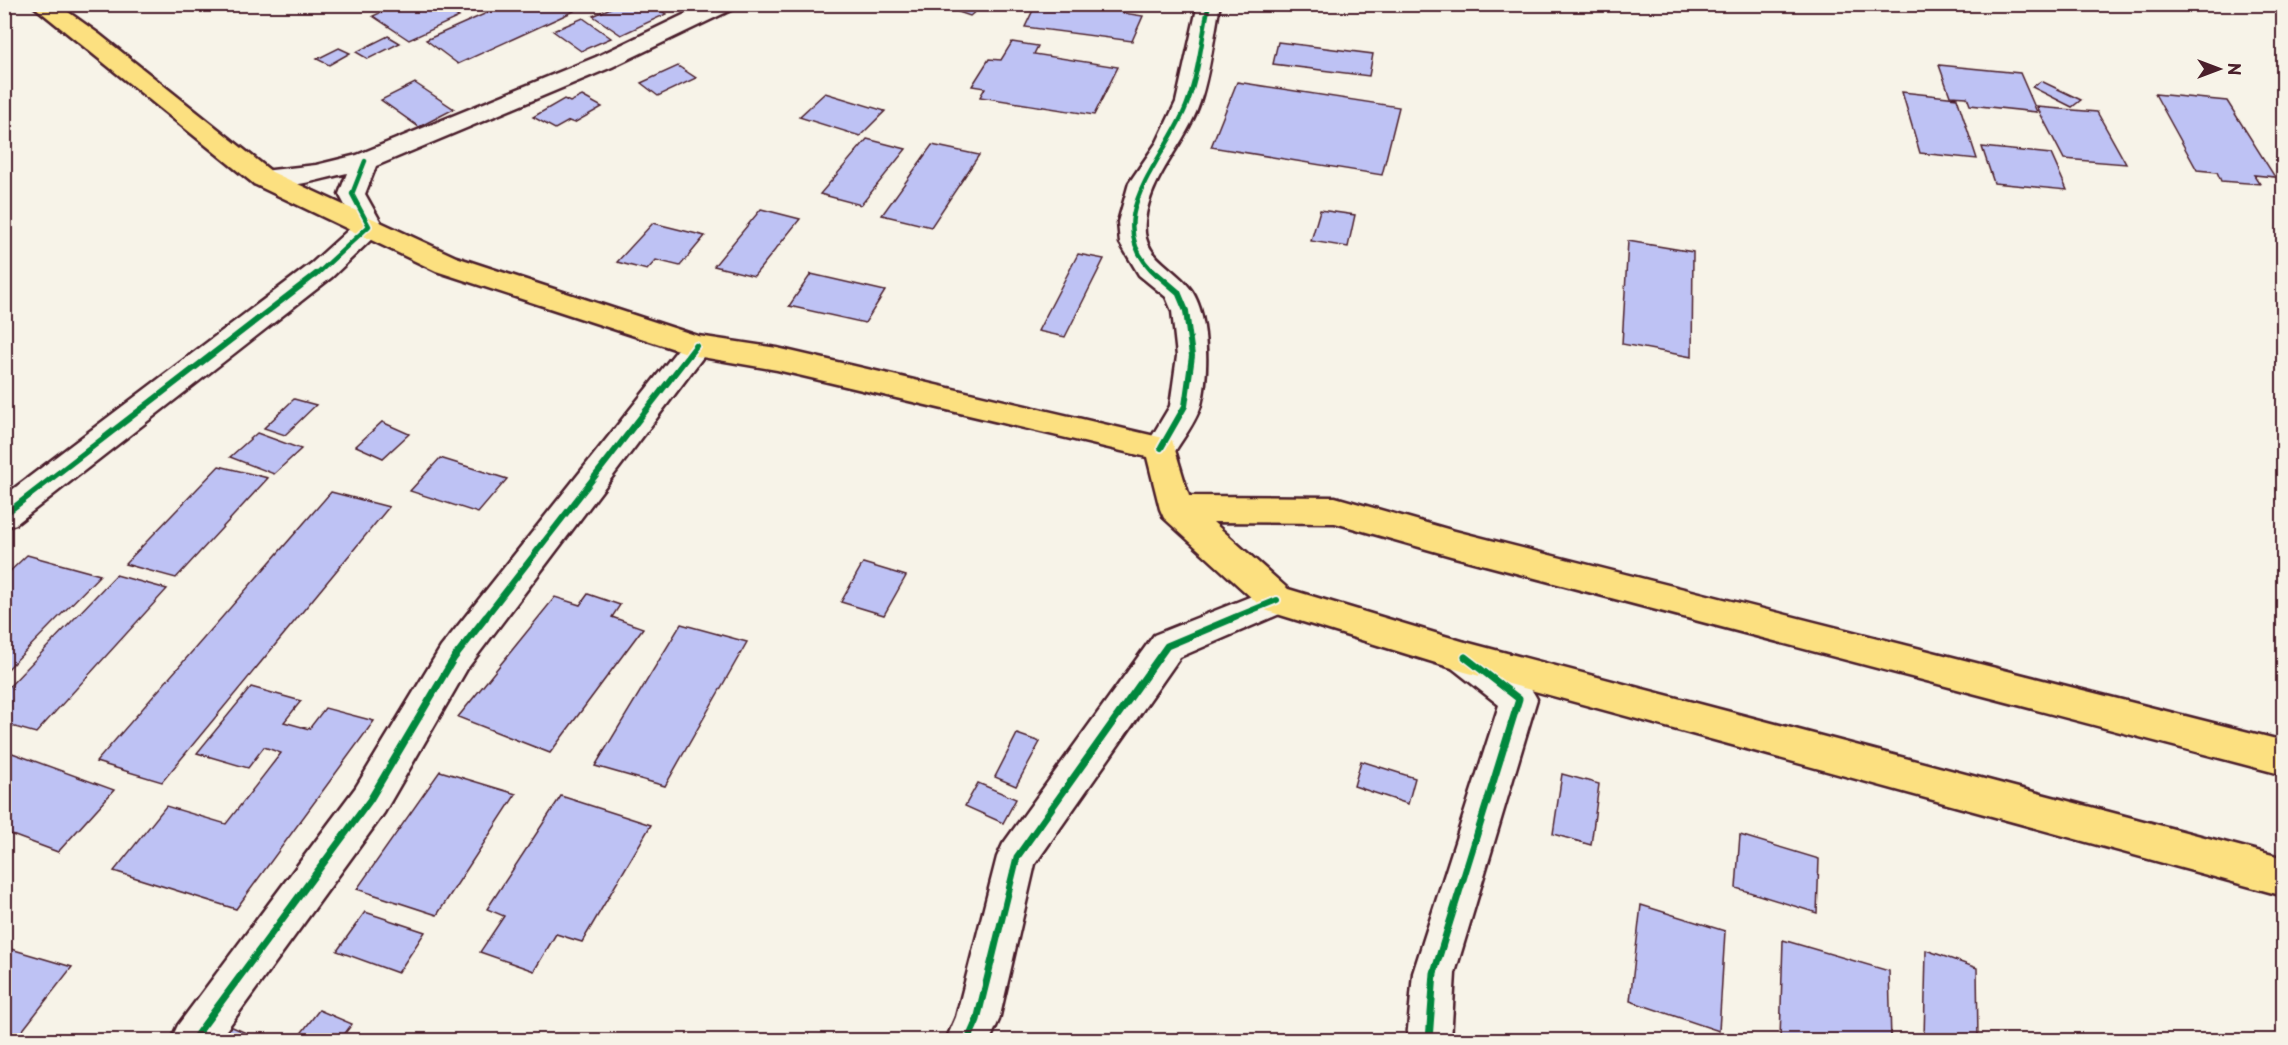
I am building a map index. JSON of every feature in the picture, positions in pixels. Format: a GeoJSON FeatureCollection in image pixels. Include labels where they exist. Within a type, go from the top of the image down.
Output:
{"type":"FeatureCollection","features":[{"type":"Feature","properties":{"kind":"main road"},"geometry":{"type":"LineString","coordinates":[[42,4],[91,39],[263,178],[446,264],[696,346],[777,359],[1161,448],[1176,509],[1277,600],[1465,657],[2283,877]]}},
{"type":"Feature","properties":{"kind":"main road"},"geometry":{"type":"LineString","coordinates":[[1176,509],[1335,510],[1463,546],[2283,758]]}},
{"type":"Feature","properties":{"kind":"street"},"geometry":{"type":"LineString","coordinates":[[263,178],[316,173],[365,161],[604,62],[725,4]]}},
{"type":"Feature","properties":{"kind":"street"},"geometry":{"type":"LineString","coordinates":[[1161,448],[1185,406],[1192,356],[1186,311],[1178,292],[1149,268],[1134,243],[1131,222],[1142,183],[1170,142],[1188,102],[1209,4]]}},
{"type":"Feature","properties":{"kind":"street"},"geometry":{"type":"LineString","coordinates":[[4,515],[51,476],[322,270],[369,226],[352,194],[365,161]]}},
{"type":"Feature","properties":{"kind":"street"},"geometry":{"type":"LineString","coordinates":[[193,1041],[370,800],[454,658],[696,346]]}},
{"type":"Feature","properties":{"kind":"street"},"geometry":{"type":"LineString","coordinates":[[968,1041],[977,1020],[1017,857],[1167,646],[1277,600]]}},
{"type":"Feature","properties":{"kind":"street"},"geometry":{"type":"LineString","coordinates":[[1429,1041],[1434,973],[1519,699],[1465,657]]}},
{"type":"Feature","properties":{"kind":"building"},"geometry":{"type":"Polygon","coordinates":[[[399,4],[439,4],[459,17],[409,40],[373,16],[399,4]]]}},
{"type":"Feature","properties":{"kind":"building"},"geometry":{"type":"Polygon","coordinates":[[[507,4],[565,4],[574,11],[458,64],[426,40],[507,4]]]}},
{"type":"Feature","properties":{"kind":"building"},"geometry":{"type":"Polygon","coordinates":[[[613,4],[658,4],[654,6],[666,14],[621,35],[593,16],[615,6],[613,4]]]}},
{"type":"Feature","properties":{"kind":"building"},"geometry":{"type":"Polygon","coordinates":[[[935,4],[984,4],[970,16],[935,4]]]}},
{"type":"Feature","properties":{"kind":"building"},"geometry":{"type":"Polygon","coordinates":[[[1036,4],[1080,4],[1125,10],[1123,13],[1143,16],[1132,41],[1025,27],[1036,4]]]}},
{"type":"Feature","properties":{"kind":"building"},"geometry":{"type":"Polygon","coordinates":[[[583,18],[611,38],[581,51],[553,31],[583,18]]]}},
{"type":"Feature","properties":{"kind":"building"},"geometry":{"type":"Polygon","coordinates":[[[388,36],[400,43],[368,59],[356,52],[388,36]]]}},
{"type":"Feature","properties":{"kind":"building"},"geometry":{"type":"Polygon","coordinates":[[[1012,42],[1038,46],[1034,54],[1118,67],[1094,115],[980,97],[985,88],[972,86],[989,59],[1001,60],[1012,42]]]}},
{"type":"Feature","properties":{"kind":"building"},"geometry":{"type":"Polygon","coordinates":[[[1278,42],[1373,54],[1369,76],[1273,64],[1278,42]]]}},
{"type":"Feature","properties":{"kind":"building"},"geometry":{"type":"Polygon","coordinates":[[[339,48],[350,53],[329,65],[317,59],[339,48]]]}},
{"type":"Feature","properties":{"kind":"building"},"geometry":{"type":"Polygon","coordinates":[[[1939,65],[2020,73],[2037,112],[1970,105],[1967,97],[1950,96],[1939,65]]]}},
{"type":"Feature","properties":{"kind":"building"},"geometry":{"type":"Polygon","coordinates":[[[678,66],[696,78],[658,96],[641,83],[678,66]]]}},
{"type":"Feature","properties":{"kind":"building"},"geometry":{"type":"Polygon","coordinates":[[[2041,81],[2081,100],[2072,107],[2032,87],[2041,81]]]}},
{"type":"Feature","properties":{"kind":"building"},"geometry":{"type":"Polygon","coordinates":[[[1237,82],[1399,107],[1382,175],[1211,147],[1237,82]]]}},
{"type":"Feature","properties":{"kind":"building"},"geometry":{"type":"Polygon","coordinates":[[[415,83],[454,109],[419,127],[381,100],[415,83]]]}},
{"type":"Feature","properties":{"kind":"building"},"geometry":{"type":"Polygon","coordinates":[[[1902,92],[1957,98],[1977,159],[1920,153],[1902,92]]]}},
{"type":"Feature","properties":{"kind":"building"},"geometry":{"type":"Polygon","coordinates":[[[825,93],[885,111],[860,136],[799,117],[825,93]]]}},
{"type":"Feature","properties":{"kind":"building"},"geometry":{"type":"Polygon","coordinates":[[[2155,94],[2227,101],[2275,177],[2254,175],[2260,184],[2221,181],[2217,172],[2197,170],[2155,94]]]}},
{"type":"Feature","properties":{"kind":"building"},"geometry":{"type":"Polygon","coordinates":[[[582,96],[602,107],[574,123],[569,121],[555,129],[533,117],[564,99],[570,102],[582,96]]]}},
{"type":"Feature","properties":{"kind":"building"},"geometry":{"type":"Polygon","coordinates":[[[2037,107],[2097,112],[2126,164],[2064,159],[2037,107]]]}},
{"type":"Feature","properties":{"kind":"building"},"geometry":{"type":"Polygon","coordinates":[[[867,139],[906,149],[861,205],[820,194],[867,139]]]}},
{"type":"Feature","properties":{"kind":"building"},"geometry":{"type":"Polygon","coordinates":[[[932,145],[979,155],[931,227],[882,215],[932,145]]]}},
{"type":"Feature","properties":{"kind":"building"},"geometry":{"type":"Polygon","coordinates":[[[1982,147],[2051,154],[2067,190],[1994,183],[1982,147]]]}},
{"type":"Feature","properties":{"kind":"building"},"geometry":{"type":"Polygon","coordinates":[[[761,209],[800,219],[754,276],[714,266],[761,209]]]}},
{"type":"Feature","properties":{"kind":"building"},"geometry":{"type":"Polygon","coordinates":[[[1320,210],[1355,215],[1348,247],[1311,241],[1320,210]]]}},
{"type":"Feature","properties":{"kind":"building"},"geometry":{"type":"Polygon","coordinates":[[[653,223],[705,236],[680,266],[656,260],[647,270],[617,262],[653,223]]]}},
{"type":"Feature","properties":{"kind":"building"},"geometry":{"type":"Polygon","coordinates":[[[1628,241],[1693,252],[1692,357],[1622,344],[1628,241]]]}},
{"type":"Feature","properties":{"kind":"building"},"geometry":{"type":"Polygon","coordinates":[[[1078,254],[1104,259],[1065,337],[1038,331],[1078,254]]]}},
{"type":"Feature","properties":{"kind":"building"},"geometry":{"type":"Polygon","coordinates":[[[811,274],[885,291],[865,323],[789,306],[811,274]]]}},
{"type":"Feature","properties":{"kind":"building"},"geometry":{"type":"Polygon","coordinates":[[[294,399],[316,405],[285,435],[264,428],[294,399]]]}},
{"type":"Feature","properties":{"kind":"building"},"geometry":{"type":"Polygon","coordinates":[[[382,422],[409,434],[383,458],[356,446],[382,422]]]}},
{"type":"Feature","properties":{"kind":"building"},"geometry":{"type":"Polygon","coordinates":[[[257,433],[301,449],[274,474],[230,457],[257,433]]]}},
{"type":"Feature","properties":{"kind":"building"},"geometry":{"type":"Polygon","coordinates":[[[440,458],[507,479],[478,513],[410,491],[440,458]]]}},
{"type":"Feature","properties":{"kind":"building"},"geometry":{"type":"Polygon","coordinates":[[[219,466],[268,478],[176,578],[125,564],[219,466]]]}},
{"type":"Feature","properties":{"kind":"building"},"geometry":{"type":"Polygon","coordinates":[[[331,492],[389,507],[162,782],[96,762],[331,492]]]}},
{"type":"Feature","properties":{"kind":"building"},"geometry":{"type":"Polygon","coordinates":[[[27,555],[100,575],[4,673],[4,577],[27,555]]]}},
{"type":"Feature","properties":{"kind":"building"},"geometry":{"type":"Polygon","coordinates":[[[863,563],[906,576],[884,615],[841,602],[863,563]]]}},
{"type":"Feature","properties":{"kind":"building"},"geometry":{"type":"Polygon","coordinates":[[[116,575],[167,589],[36,733],[4,724],[4,692],[116,575]]]}},
{"type":"Feature","properties":{"kind":"building"},"geometry":{"type":"Polygon","coordinates":[[[588,594],[620,605],[612,617],[643,628],[550,753],[458,717],[555,597],[580,605],[588,594]]]}},
{"type":"Feature","properties":{"kind":"building"},"geometry":{"type":"Polygon","coordinates":[[[681,624],[747,642],[665,786],[595,766],[681,624]]]}},
{"type":"Feature","properties":{"kind":"building"},"geometry":{"type":"Polygon","coordinates":[[[251,687],[301,701],[284,722],[309,729],[325,708],[374,721],[236,909],[114,871],[166,806],[226,824],[281,753],[264,747],[248,768],[197,753],[251,687]]]}},
{"type":"Feature","properties":{"kind":"building"},"geometry":{"type":"Polygon","coordinates":[[[1017,734],[1040,742],[1016,786],[995,777],[1017,734]]]}},
{"type":"Feature","properties":{"kind":"building"},"geometry":{"type":"Polygon","coordinates":[[[4,750],[114,790],[58,852],[4,832],[4,750]]]}},
{"type":"Feature","properties":{"kind":"building"},"geometry":{"type":"Polygon","coordinates":[[[1361,761],[1415,778],[1408,804],[1354,786],[1361,761]]]}},
{"type":"Feature","properties":{"kind":"building"},"geometry":{"type":"Polygon","coordinates":[[[440,771],[516,794],[437,915],[357,889],[440,771]]]}},
{"type":"Feature","properties":{"kind":"building"},"geometry":{"type":"Polygon","coordinates":[[[1562,774],[1599,784],[1591,845],[1553,834],[1562,774]]]}},
{"type":"Feature","properties":{"kind":"building"},"geometry":{"type":"Polygon","coordinates":[[[978,783],[1016,799],[1003,823],[965,806],[978,783]]]}},
{"type":"Feature","properties":{"kind":"building"},"geometry":{"type":"Polygon","coordinates":[[[561,796],[651,825],[582,942],[556,934],[534,971],[480,952],[504,916],[487,909],[561,796]]]}},
{"type":"Feature","properties":{"kind":"building"},"geometry":{"type":"Polygon","coordinates":[[[1740,835],[1819,859],[1817,913],[1736,888],[1740,835]]]}},
{"type":"Feature","properties":{"kind":"building"},"geometry":{"type":"Polygon","coordinates":[[[1641,905],[1725,931],[1719,1031],[1630,1001],[1641,905]]]}},
{"type":"Feature","properties":{"kind":"building"},"geometry":{"type":"Polygon","coordinates":[[[365,912],[425,932],[398,973],[337,951],[365,912]]]}},
{"type":"Feature","properties":{"kind":"building"},"geometry":{"type":"Polygon","coordinates":[[[1783,940],[1889,971],[1891,1040],[1780,1040],[1783,940]]]}},
{"type":"Feature","properties":{"kind":"building"},"geometry":{"type":"Polygon","coordinates":[[[4,947],[72,967],[15,1040],[4,1040],[4,947]]]}},
{"type":"Feature","properties":{"kind":"building"},"geometry":{"type":"Polygon","coordinates":[[[1926,950],[1977,968],[1978,1040],[1924,1040],[1926,950]]]}},
{"type":"Feature","properties":{"kind":"building"},"geometry":{"type":"Polygon","coordinates":[[[319,1010],[352,1024],[340,1040],[296,1040],[319,1010]]]}},
{"type":"Feature","properties":{"kind":"building"},"geometry":{"type":"Polygon","coordinates":[[[221,1022],[262,1040],[206,1040],[221,1022]]]}},
{"type":"Feature","properties":{"kind":"cycle path"},"geometry":{"type":"LineString","coordinates":[[1161,448],[1185,406],[1192,356],[1186,311],[1178,292],[1149,268],[1134,243],[1131,222],[1142,183],[1170,142],[1188,102],[1209,4]]}},
{"type":"Feature","properties":{"kind":"cycle path"},"geometry":{"type":"LineString","coordinates":[[4,515],[41,484],[322,270],[369,226],[352,194],[365,161]]}},
{"type":"Feature","properties":{"kind":"cycle path"},"geometry":{"type":"LineString","coordinates":[[193,1040],[370,800],[454,658],[696,346]]}},
{"type":"Feature","properties":{"kind":"cycle path"},"geometry":{"type":"LineString","coordinates":[[968,1040],[977,1020],[1017,857],[1167,646],[1277,600]]}},
{"type":"Feature","properties":{"kind":"cycle path"},"geometry":{"type":"LineString","coordinates":[[1429,1040],[1434,973],[1519,699],[1465,657]]}}]}
